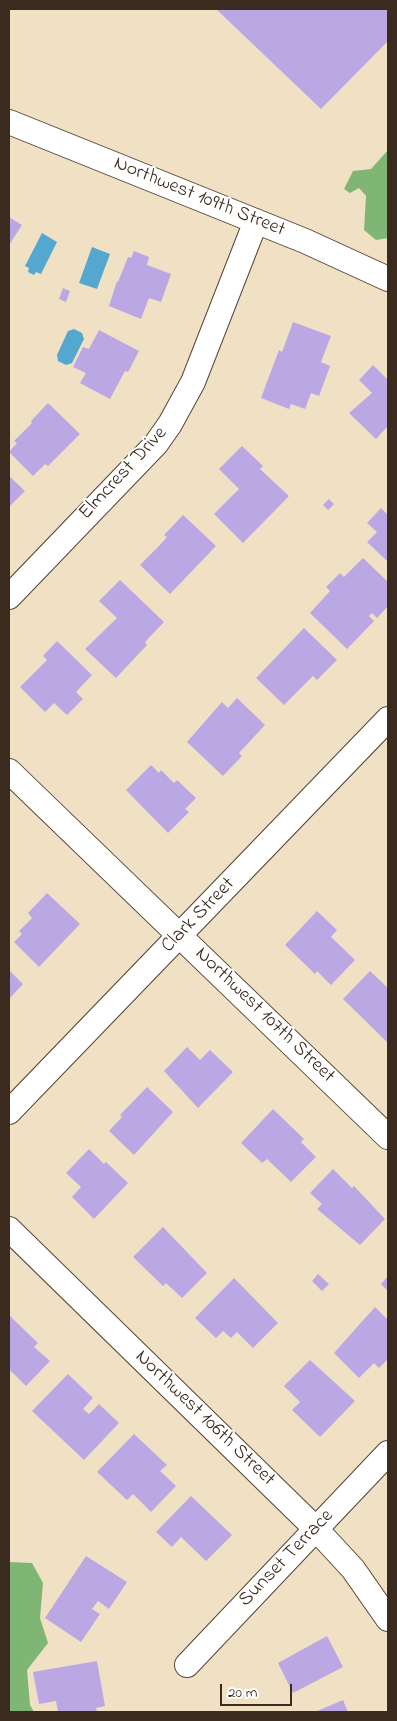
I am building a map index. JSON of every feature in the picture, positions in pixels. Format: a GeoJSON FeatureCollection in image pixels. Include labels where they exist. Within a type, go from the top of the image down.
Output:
{"type":"FeatureCollection","features":[{"type":"Feature","properties":{"kind":"street","name":"Northwest 109th Street"},"geometry":{"type":"LineString","coordinates":[[9,122],[256,221],[388,279]]}},
{"type":"Feature","properties":{"kind":"street","name":"Elmcrest Drive"},"geometry":{"type":"LineString","coordinates":[[9,597],[156,444],[170,424],[193,382],[256,221]]}},
{"type":"Feature","properties":{"kind":"street","name":"Clark Street"},"geometry":{"type":"LineString","coordinates":[[9,1112],[388,719]]}},
{"type":"Feature","properties":{"kind":"street","name":"Northwest 107th Street"},"geometry":{"type":"LineString","coordinates":[[9,771],[388,1137]]}},
{"type":"Feature","properties":{"kind":"street","name":"Northwest 106th Street"},"geometry":{"type":"LineString","coordinates":[[9,1229],[316,1529],[353,1569],[388,1619]]}},
{"type":"Feature","properties":{"kind":"street","name":"Sunset Terrace"},"geometry":{"type":"LineString","coordinates":[[187,1665],[388,1454]]}},
{"type":"Feature","properties":{"kind":"green space"},"geometry":{"type":"Polygon","coordinates":[[[388,150],[388,238],[376,240],[364,230],[366,196],[359,188],[350,193],[344,189],[353,171],[371,169],[388,150]]]}},
{"type":"Feature","properties":{"kind":"green space"},"geometry":{"type":"Polygon","coordinates":[[[9,1562],[32,1563],[43,1583],[40,1618],[48,1643],[27,1670],[30,1705],[34,1712],[9,1712],[9,1562]]]}},
{"type":"Feature","properties":{"kind":"water"},"geometry":{"type":"Polygon","coordinates":[[[42,233],[57,242],[41,274],[36,272],[34,275],[28,272],[29,268],[25,266],[42,233]]]}},
{"type":"Feature","properties":{"kind":"water"},"geometry":{"type":"Polygon","coordinates":[[[92,247],[110,254],[97,289],[79,283],[92,247]]]}},
{"type":"Feature","properties":{"kind":"water"},"geometry":{"type":"Polygon","coordinates":[[[74,329],[82,333],[84,339],[72,363],[66,365],[58,361],[57,355],[68,331],[74,329]]]}},
{"type":"Feature","properties":{"kind":"building"},"geometry":{"type":"Polygon","coordinates":[[[216,9],[388,9],[388,41],[321,109],[216,9]]]}},
{"type":"Feature","properties":{"kind":"building"},"geometry":{"type":"Polygon","coordinates":[[[9,217],[22,225],[9,245],[9,217]]]}},
{"type":"Feature","properties":{"kind":"building"},"geometry":{"type":"Polygon","coordinates":[[[134,251],[149,257],[147,265],[171,274],[161,302],[149,298],[141,319],[109,306],[117,281],[128,257],[131,258],[134,251]]]}},
{"type":"Feature","properties":{"kind":"building"},"geometry":{"type":"Polygon","coordinates":[[[63,288],[70,291],[66,302],[59,299],[63,288]]]}},
{"type":"Feature","properties":{"kind":"building"},"geometry":{"type":"Polygon","coordinates":[[[293,322],[331,336],[321,362],[330,366],[319,396],[311,393],[305,409],[291,404],[289,409],[261,398],[279,350],[282,352],[293,322]]]}},
{"type":"Feature","properties":{"kind":"building"},"geometry":{"type":"Polygon","coordinates":[[[99,330],[139,351],[128,372],[125,371],[110,399],[80,383],[86,373],[73,367],[83,347],[89,349],[99,330]]]}},
{"type":"Feature","properties":{"kind":"building"},"geometry":{"type":"Polygon","coordinates":[[[373,365],[388,380],[388,426],[376,439],[349,413],[372,393],[359,380],[373,365]]]}},
{"type":"Feature","properties":{"kind":"building"},"geometry":{"type":"Polygon","coordinates":[[[48,403],[80,434],[48,466],[45,464],[33,476],[9,452],[17,443],[14,441],[48,403]]]}},
{"type":"Feature","properties":{"kind":"building"},"geometry":{"type":"Polygon","coordinates":[[[242,446],[263,466],[260,469],[289,496],[243,543],[214,514],[239,489],[219,469],[242,446]]]}},
{"type":"Feature","properties":{"kind":"building"},"geometry":{"type":"Polygon","coordinates":[[[9,476],[25,491],[9,507],[9,476]]]}},
{"type":"Feature","properties":{"kind":"building"},"geometry":{"type":"Polygon","coordinates":[[[329,499],[334,504],[328,510],[323,505],[329,499]]]}},
{"type":"Feature","properties":{"kind":"building"},"geometry":{"type":"Polygon","coordinates":[[[381,508],[388,515],[388,562],[367,542],[377,532],[367,523],[381,508]]]}},
{"type":"Feature","properties":{"kind":"building"},"geometry":{"type":"Polygon","coordinates":[[[183,515],[216,546],[170,594],[140,565],[167,537],[164,535],[183,515]]]}},
{"type":"Feature","properties":{"kind":"building"},"geometry":{"type":"Polygon","coordinates":[[[363,558],[388,582],[388,606],[377,618],[372,613],[369,616],[374,621],[347,649],[310,613],[330,591],[326,587],[340,573],[344,577],[363,558]]]}},
{"type":"Feature","properties":{"kind":"building"},"geometry":{"type":"Polygon","coordinates":[[[120,580],[164,622],[145,642],[147,645],[116,678],[85,649],[117,618],[99,601],[120,580]]]}},
{"type":"Feature","properties":{"kind":"building"},"geometry":{"type":"Polygon","coordinates":[[[304,628],[337,660],[317,680],[313,676],[284,705],[256,678],[304,628]]]}},
{"type":"Feature","properties":{"kind":"building"},"geometry":{"type":"Polygon","coordinates":[[[57,641],[92,675],[76,692],[83,699],[67,715],[54,703],[45,712],[20,687],[47,660],[43,656],[57,641]]]}},
{"type":"Feature","properties":{"kind":"building"},"geometry":{"type":"Polygon","coordinates":[[[237,698],[265,725],[239,753],[242,756],[223,776],[187,742],[222,702],[228,708],[237,698]]]}},
{"type":"Feature","properties":{"kind":"building"},"geometry":{"type":"Polygon","coordinates":[[[151,765],[159,773],[161,770],[174,783],[177,780],[196,798],[185,809],[189,812],[168,833],[126,790],[151,765]]]}},
{"type":"Feature","properties":{"kind":"building"},"geometry":{"type":"Polygon","coordinates":[[[47,893],[80,924],[39,967],[14,942],[22,934],[19,931],[32,918],[28,913],[47,893]]]}},
{"type":"Feature","properties":{"kind":"building"},"geometry":{"type":"Polygon","coordinates":[[[317,911],[337,930],[331,937],[355,960],[331,985],[317,971],[315,974],[285,945],[317,911]]]}},
{"type":"Feature","properties":{"kind":"building"},"geometry":{"type":"Polygon","coordinates":[[[9,970],[23,984],[9,999],[9,970]]]}},
{"type":"Feature","properties":{"kind":"building"},"geometry":{"type":"Polygon","coordinates":[[[370,971],[388,988],[388,1043],[343,999],[370,971]]]}},
{"type":"Feature","properties":{"kind":"building"},"geometry":{"type":"Polygon","coordinates":[[[187,1047],[200,1060],[210,1050],[233,1072],[198,1108],[164,1071],[187,1047]]]}},
{"type":"Feature","properties":{"kind":"building"},"geometry":{"type":"Polygon","coordinates":[[[147,1087],[173,1112],[134,1155],[109,1131],[122,1117],[120,1115],[147,1087]]]}},
{"type":"Feature","properties":{"kind":"building"},"geometry":{"type":"Polygon","coordinates":[[[273,1109],[304,1139],[301,1142],[316,1157],[291,1182],[267,1159],[262,1163],[241,1143],[273,1109]]]}},
{"type":"Feature","properties":{"kind":"building"},"geometry":{"type":"Polygon","coordinates":[[[89,1149],[128,1183],[94,1219],[72,1197],[81,1187],[66,1173],[89,1149]]]}},
{"type":"Feature","properties":{"kind":"building"},"geometry":{"type":"Polygon","coordinates":[[[333,1169],[352,1188],[354,1186],[385,1219],[360,1245],[317,1209],[322,1204],[310,1193],[333,1169]]]}},
{"type":"Feature","properties":{"kind":"building"},"geometry":{"type":"Polygon","coordinates":[[[163,1227],[207,1273],[182,1298],[166,1283],[163,1286],[133,1257],[163,1227]]]}},
{"type":"Feature","properties":{"kind":"building"},"geometry":{"type":"Polygon","coordinates":[[[318,1274],[329,1284],[322,1291],[312,1281],[318,1274]]]}},
{"type":"Feature","properties":{"kind":"building"},"geometry":{"type":"Polygon","coordinates":[[[388,1276],[388,1291],[381,1284],[388,1276]]]}},
{"type":"Feature","properties":{"kind":"building"},"geometry":{"type":"Polygon","coordinates":[[[234,1278],[278,1323],[253,1348],[237,1332],[231,1338],[223,1331],[216,1338],[195,1318],[234,1278]]]}},
{"type":"Feature","properties":{"kind":"building"},"geometry":{"type":"Polygon","coordinates":[[[375,1307],[388,1320],[388,1359],[379,1368],[374,1363],[359,1378],[334,1353],[375,1307]]]}},
{"type":"Feature","properties":{"kind":"building"},"geometry":{"type":"Polygon","coordinates":[[[10,1316],[38,1343],[34,1347],[50,1361],[26,1386],[11,1371],[9,1373],[10,1316]]]}},
{"type":"Feature","properties":{"kind":"building"},"geometry":{"type":"Polygon","coordinates":[[[310,1360],[355,1401],[320,1437],[292,1410],[300,1402],[284,1386],[310,1360]]]}},
{"type":"Feature","properties":{"kind":"building"},"geometry":{"type":"Polygon","coordinates":[[[68,1374],[93,1398],[83,1409],[89,1414],[99,1404],[119,1423],[84,1460],[32,1411],[68,1374]]]}},
{"type":"Feature","properties":{"kind":"building"},"geometry":{"type":"Polygon","coordinates":[[[134,1434],[167,1465],[160,1471],[176,1486],[151,1512],[133,1494],[127,1500],[97,1472],[134,1434]]]}},
{"type":"Feature","properties":{"kind":"building"},"geometry":{"type":"Polygon","coordinates":[[[191,1496],[232,1535],[206,1561],[181,1537],[172,1547],[156,1532],[191,1496]]]}},
{"type":"Feature","properties":{"kind":"building"},"geometry":{"type":"Polygon","coordinates":[[[86,1556],[127,1582],[109,1609],[98,1601],[92,1609],[100,1614],[81,1642],[45,1618],[86,1556]]]}},
{"type":"Feature","properties":{"kind":"building"},"geometry":{"type":"Polygon","coordinates":[[[327,1636],[343,1667],[293,1693],[278,1663],[327,1636]]]}},
{"type":"Feature","properties":{"kind":"building"},"geometry":{"type":"Polygon","coordinates":[[[97,1661],[105,1706],[96,1708],[97,1712],[58,1712],[56,1701],[39,1704],[33,1672],[97,1661]]]}},
{"type":"Feature","properties":{"kind":"building"},"geometry":{"type":"Polygon","coordinates":[[[343,1700],[348,1712],[315,1712],[343,1700]]]}}]}
